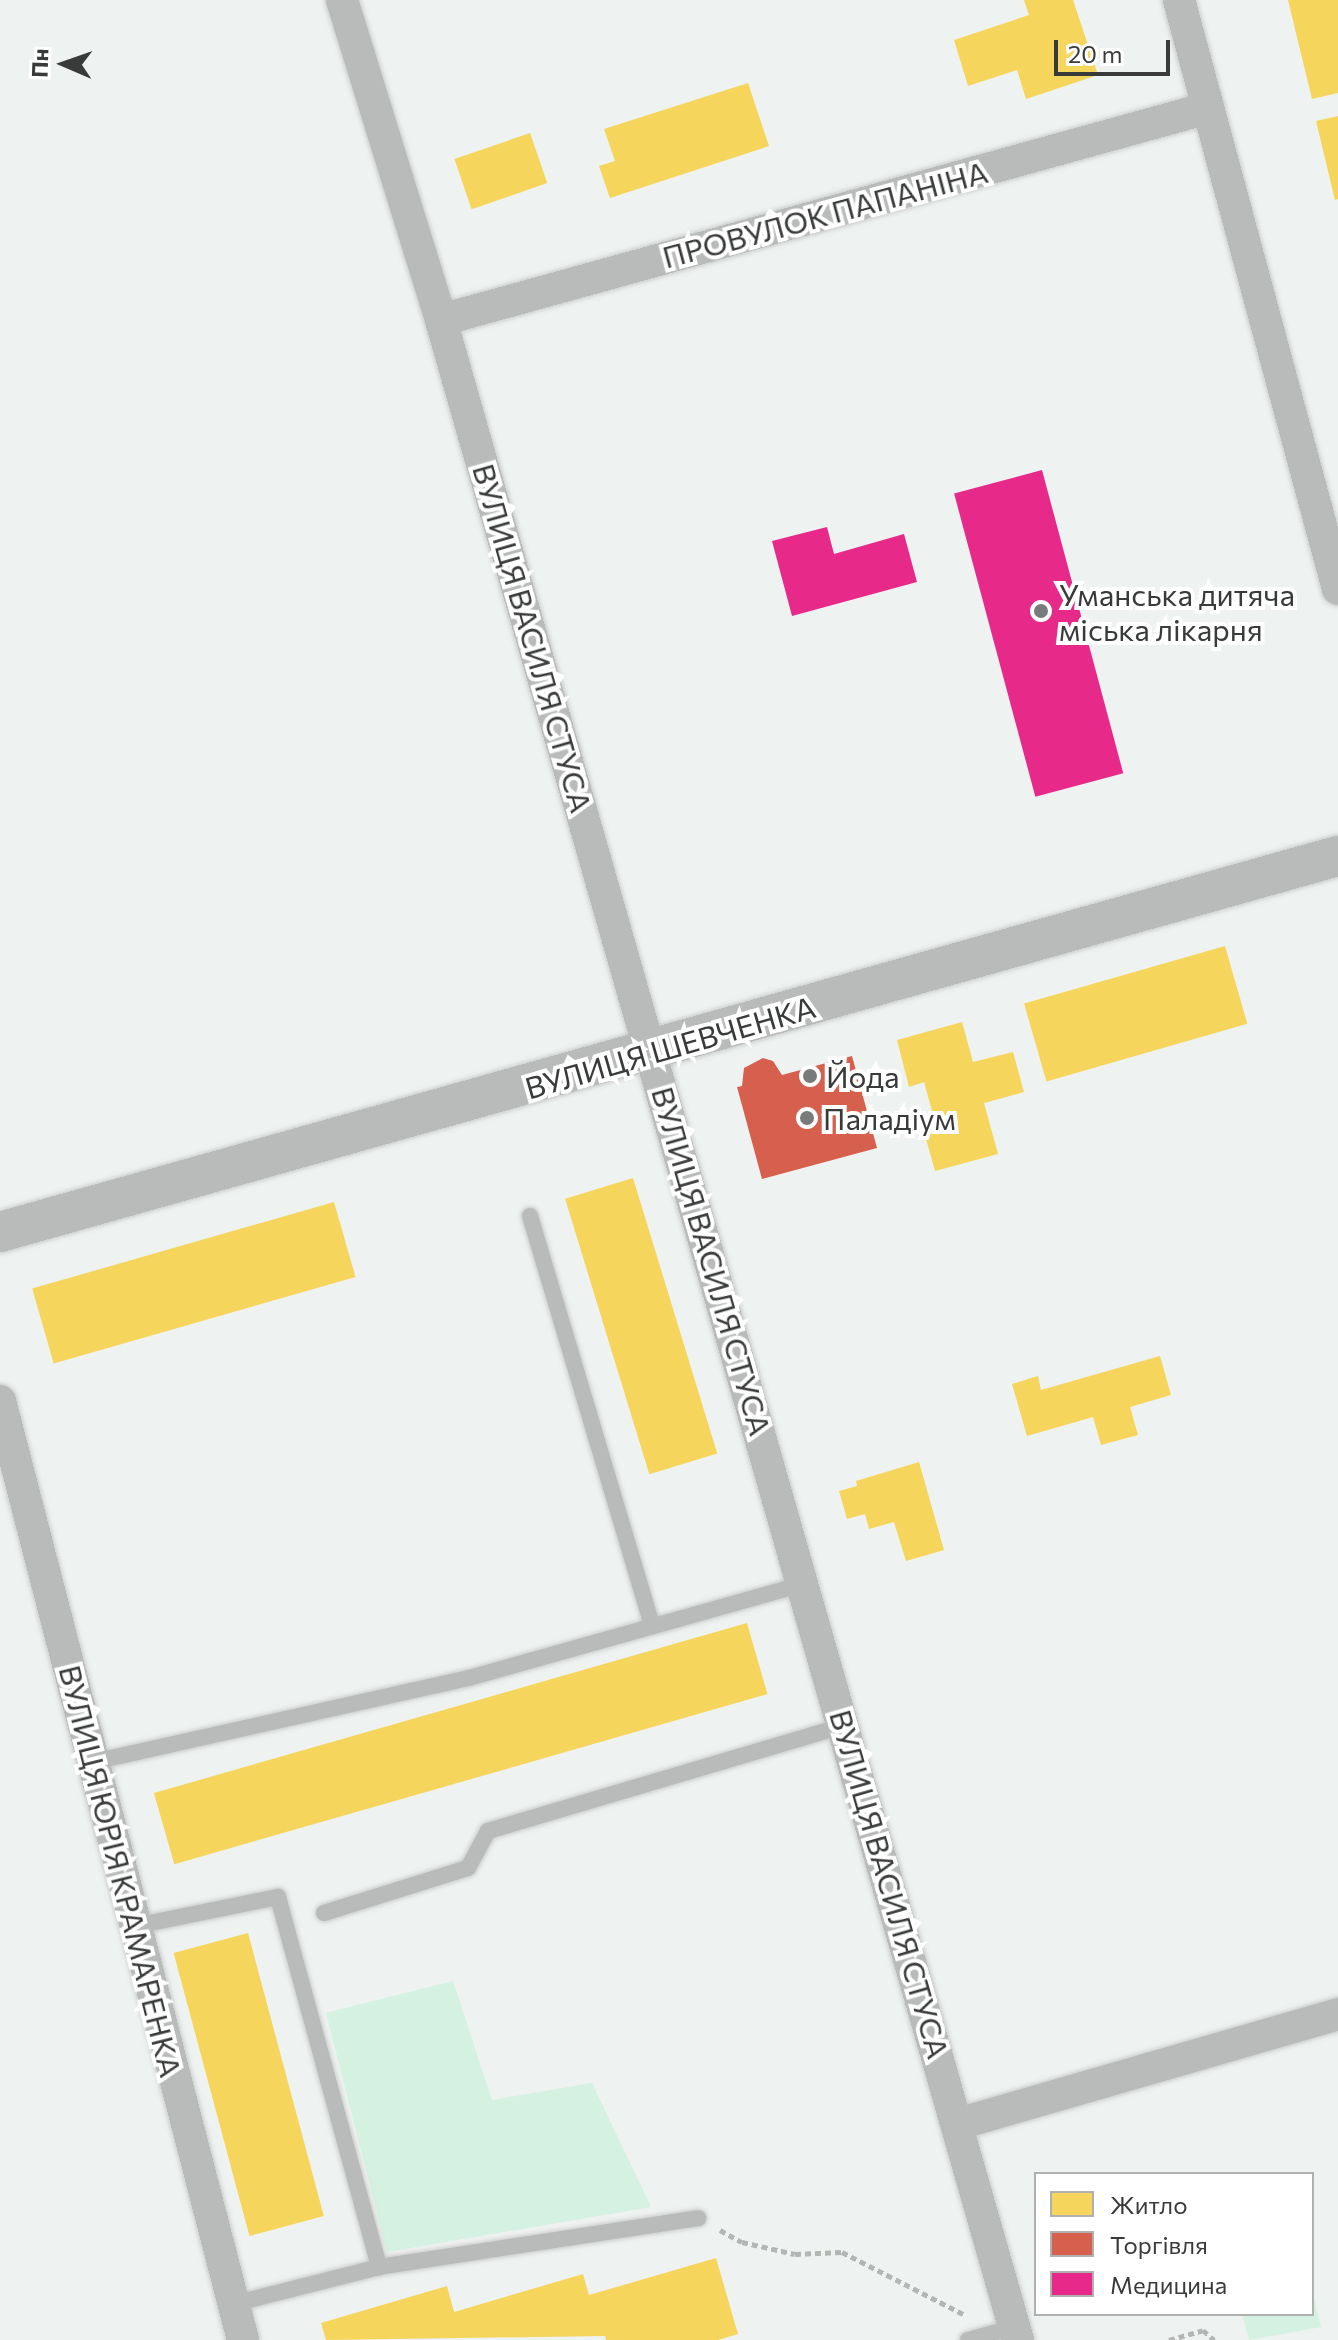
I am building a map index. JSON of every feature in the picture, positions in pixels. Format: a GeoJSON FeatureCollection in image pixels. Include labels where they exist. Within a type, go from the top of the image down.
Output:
{"type":"FeatureCollection","features":[{"type":"Feature","properties":{"kind":"street","name":"ВУЛИЦЯ ВАСИЛЯ СТУСА"},"geometry":{"type":"LineString","coordinates":[[342,0],[441,320],[845,1725],[958,2124],[1007,2334]]}},
{"type":"Feature","properties":{"kind":"street"},"geometry":{"type":"LineString","coordinates":[[1179,0],[1338,589]]}},
{"type":"Feature","properties":{"kind":"street","name":"ПРОВУЛОК ПАПАНІНА"},"geometry":{"type":"LineString","coordinates":[[441,320],[1208,108]]}},
{"type":"Feature","properties":{"kind":"street","name":"ВУЛИЦЯ ШЕВЧЕНКА"},"geometry":{"type":"LineString","coordinates":[[0,1232],[653,1053],[1338,856]]}},
{"type":"Feature","properties":{"kind":"street","name":"ВУЛИЦЯ ЮРІЯ КРАМАРЕНКА"},"geometry":{"type":"LineString","coordinates":[[0,1401],[243,2340]]}},
{"type":"Feature","properties":{"kind":"street"},"geometry":{"type":"LineString","coordinates":[[958,2124],[1338,2014]]}},
{"type":"Feature","properties":{"kind":"lane"},"geometry":{"type":"LineString","coordinates":[[530,1216],[652,1626]]}},
{"type":"Feature","properties":{"kind":"lane"},"geometry":{"type":"LineString","coordinates":[[93,1762],[469,1678],[804,1584]]}},
{"type":"Feature","properties":{"kind":"lane"},"geometry":{"type":"LineString","coordinates":[[324,1913],[468,1868],[488,1831],[845,1725]]}},
{"type":"Feature","properties":{"kind":"lane"},"geometry":{"type":"LineString","coordinates":[[135,1926],[278,1897],[379,2267]]}},
{"type":"Feature","properties":{"kind":"lane"},"geometry":{"type":"LineString","coordinates":[[233,2304],[379,2267],[698,2218]]}},
{"type":"Feature","properties":{"kind":"lane"},"geometry":{"type":"LineString","coordinates":[[968,2340],[1007,2334]]}},
{"type":"Feature","properties":{"kind":"path"},"geometry":{"type":"LineString","coordinates":[[698,2218],[742,2242],[795,2254],[842,2252],[1007,2334]]}},
{"type":"Feature","properties":{"kind":"path"},"geometry":{"type":"LineString","coordinates":[[1169,2340],[1203,2330],[1214,2340]]}},
{"type":"Feature","properties":{"kind":"green space"},"geometry":{"type":"Polygon","coordinates":[[[453,1981],[492,2100],[592,2083],[651,2207],[387,2252],[326,2013],[453,1981]]]}},
{"type":"Feature","properties":{"kind":"green space"},"geometry":{"type":"Polygon","coordinates":[[[1314,2298],[1321,2327],[1249,2340],[1243,2316],[1314,2316],[1314,2298]]]}},
{"type":"Feature","properties":{"kind":"building: Житло"},"geometry":{"type":"Polygon","coordinates":[[[1024,0],[1073,0],[1098,75],[1026,99],[1017,70],[968,86],[954,40],[1029,15],[1024,0]]]}},
{"type":"Feature","properties":{"kind":"building: Житло"},"geometry":{"type":"Polygon","coordinates":[[[1288,0],[1338,0],[1338,93],[1312,99],[1288,0]]]}},
{"type":"Feature","properties":{"kind":"building: Житло"},"geometry":{"type":"Polygon","coordinates":[[[748,83],[769,146],[610,198],[599,166],[615,161],[604,129],[748,83]]]}},
{"type":"Feature","properties":{"kind":"building: Житло"},"geometry":{"type":"Polygon","coordinates":[[[1338,116],[1338,199],[1335,200],[1316,121],[1338,116]]]}},
{"type":"Feature","properties":{"kind":"building: Житло"},"geometry":{"type":"Polygon","coordinates":[[[530,133],[547,183],[472,209],[454,159],[530,133]]]}},
{"type":"Feature","properties":{"kind":"building: Житло"},"geometry":{"type":"Polygon","coordinates":[[[1225,946],[1247,1024],[1046,1081],[1024,1004],[1225,946]]]}},
{"type":"Feature","properties":{"kind":"building: Житло"},"geometry":{"type":"Polygon","coordinates":[[[962,1022],[973,1062],[1013,1052],[1024,1092],[984,1103],[998,1154],[935,1171],[921,1121],[934,1118],[924,1082],[909,1087],[897,1040],[962,1022]]]}},
{"type":"Feature","properties":{"kind":"building: Житло"},"geometry":{"type":"Polygon","coordinates":[[[633,1178],[717,1453],[649,1474],[565,1199],[633,1178]]]}},
{"type":"Feature","properties":{"kind":"building: Житло"},"geometry":{"type":"Polygon","coordinates":[[[334,1202],[355,1277],[54,1364],[32,1289],[334,1202]]]}},
{"type":"Feature","properties":{"kind":"building: Житло"},"geometry":{"type":"Polygon","coordinates":[[[1160,1356],[1171,1395],[1130,1407],[1138,1435],[1101,1445],[1093,1417],[1027,1436],[1012,1384],[1038,1376],[1041,1390],[1160,1356]]]}},
{"type":"Feature","properties":{"kind":"building: Житло"},"geometry":{"type":"Polygon","coordinates":[[[919,1462],[944,1550],[906,1561],[894,1522],[869,1529],[865,1514],[847,1519],[839,1491],[857,1486],[856,1481],[919,1462]]]}},
{"type":"Feature","properties":{"kind":"building: Житло"},"geometry":{"type":"Polygon","coordinates":[[[747,1623],[767,1694],[174,1864],[154,1793],[747,1623]]]}},
{"type":"Feature","properties":{"kind":"building: Житло"},"geometry":{"type":"Polygon","coordinates":[[[248,1933],[324,2216],[249,2236],[174,1953],[248,1933]]]}},
{"type":"Feature","properties":{"kind":"building: Житло"},"geometry":{"type":"Polygon","coordinates":[[[716,2258],[738,2334],[718,2340],[606,2340],[605,2336],[326,2340],[321,2323],[447,2286],[454,2312],[583,2274],[589,2295],[716,2258]]]}},
{"type":"Feature","properties":{"kind":"building: Торгівля","name":"Паладіум"},"geometry":{"type":"Polygon","coordinates":[[[852,1056],[877,1148],[762,1179],[737,1087],[742,1086],[744,1068],[763,1058],[773,1061],[782,1075],[852,1056]]]}},
{"type":"Feature","properties":{"kind":"building: Медицина"},"geometry":{"type":"Polygon","coordinates":[[[1042,470],[1123,773],[1035,797],[954,494],[1042,470]]]}},
{"type":"Feature","properties":{"kind":"building: Медицина"},"geometry":{"type":"Polygon","coordinates":[[[827,527],[834,554],[904,534],[917,582],[792,616],[772,541],[827,527]]]}},
{"type":"Feature","properties":{"kind":"place","name":"Уманська дитяча міська лікарня"},"geometry":{"type":"Point","coordinates":[1041,611]}},
{"type":"Feature","properties":{"kind":"place","name":"Йода"},"geometry":{"type":"Point","coordinates":[810,1076]}},
{"type":"Feature","properties":{"kind":"place","name":"Паладіум"},"geometry":{"type":"Point","coordinates":[807,1118]}}]}
